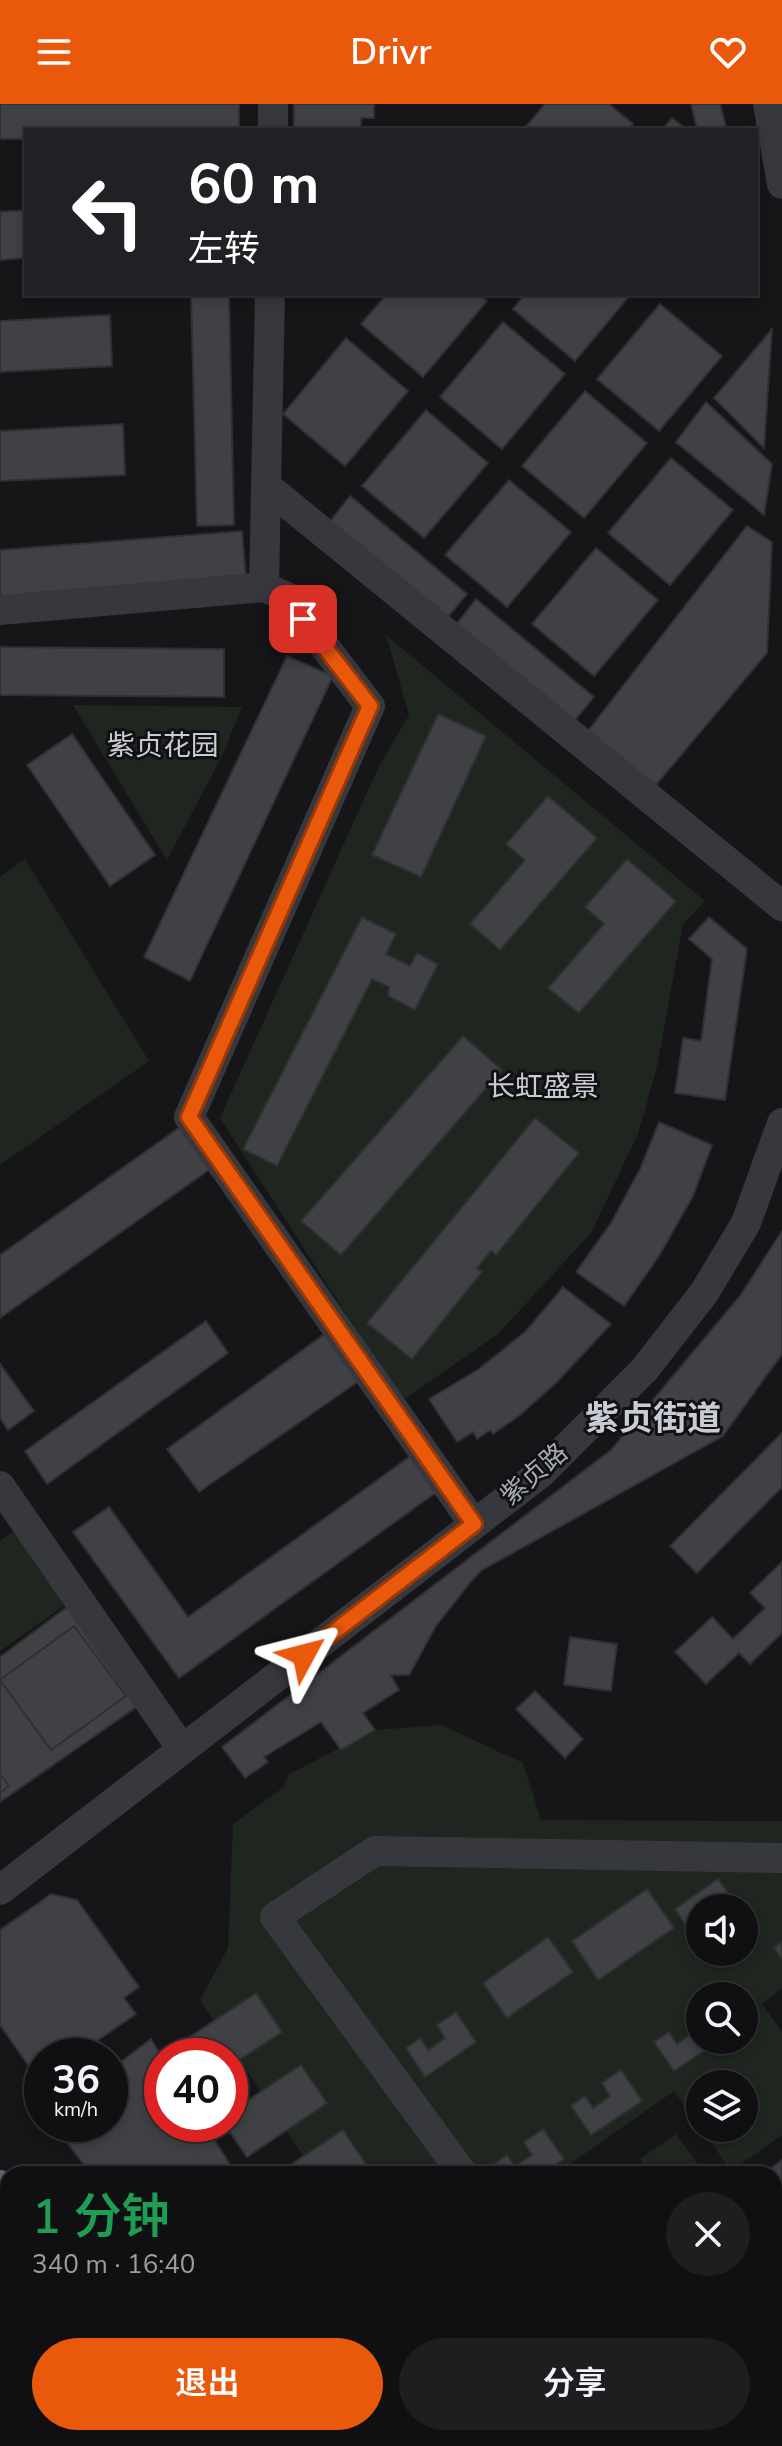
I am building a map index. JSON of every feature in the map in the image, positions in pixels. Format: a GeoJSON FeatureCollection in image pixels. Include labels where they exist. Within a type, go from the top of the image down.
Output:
{"type":"FeatureCollection","features":[{"type":"Feature","properties":{"kind":"street"},"geometry":{"type":"LineString","coordinates":[[273,104],[273,128]]}},
{"type":"Feature","properties":{"kind":"street"},"geometry":{"type":"LineString","coordinates":[[768,104],[782,184]]}},
{"type":"Feature","properties":{"kind":"street"},"geometry":{"type":"LineString","coordinates":[[264,587],[270,296]]}},
{"type":"Feature","properties":{"kind":"street"},"geometry":{"type":"LineString","coordinates":[[266,486],[782,906]]}},
{"type":"Feature","properties":{"kind":"street"},"geometry":{"type":"LineString","coordinates":[[0,610],[264,587],[287,597],[370,706],[189,1117],[474,1524]]}},
{"type":"Feature","properties":{"kind":"street","name":"紫贞路"},"geometry":{"type":"LineString","coordinates":[[0,1890],[542,1472],[644,1370],[704,1293],[746,1223],[782,1123]]}},
{"type":"Feature","properties":{"kind":"street"},"geometry":{"type":"LineString","coordinates":[[0,1486],[182,1749]]}},
{"type":"Feature","properties":{"kind":"street"},"geometry":{"type":"LineString","coordinates":[[457,2166],[275,1917],[375,1851],[782,1858]]}},
{"type":"Feature","properties":{"kind":"shaded area"},"geometry":{"type":"Polygon","coordinates":[[[386,635],[705,901],[683,924],[657,1067],[638,1134],[591,1233],[498,1334],[402,1401],[220,1118],[379,766],[409,715],[386,635]]]}},
{"type":"Feature","properties":{"kind":"shaded area"},"geometry":{"type":"Polygon","coordinates":[[[73,705],[242,707],[222,756],[167,860],[73,705]]]}},
{"type":"Feature","properties":{"kind":"shaded area"},"geometry":{"type":"Polygon","coordinates":[[[25,859],[149,1061],[0,1165],[0,877],[25,859]]]}},
{"type":"Feature","properties":{"kind":"shaded area"},"geometry":{"type":"Polygon","coordinates":[[[15,1530],[68,1603],[0,1651],[0,1541],[15,1530]]]}},
{"type":"Feature","properties":{"kind":"shaded area"},"geometry":{"type":"Polygon","coordinates":[[[442,1725],[523,1763],[541,1820],[782,1821],[782,1988],[762,2004],[782,2032],[782,2135],[738,2166],[728,2166],[711,2142],[758,2142],[758,2070],[686,2070],[686,2108],[674,2091],[567,2166],[310,2166],[248,2073],[248,2038],[225,2038],[200,2000],[228,1948],[233,1824],[284,1787],[289,1774],[375,1730],[442,1725]]]}},
{"type":"Feature","properties":{"kind":"shaded area"},"geometry":{"type":"Polygon","coordinates":[[[676,2134],[699,2166],[645,2166],[640,2159],[676,2134]]]}},
{"type":"Feature","properties":{"kind":"building"},"geometry":{"type":"Polygon","coordinates":[[[0,104],[239,104],[239,128],[24,128],[24,139],[0,139],[0,104]]]}},
{"type":"Feature","properties":{"kind":"building"},"geometry":{"type":"Polygon","coordinates":[[[294,104],[374,104],[374,118],[361,118],[361,128],[294,128],[294,104]]]}},
{"type":"Feature","properties":{"kind":"building"},"geometry":{"type":"Polygon","coordinates":[[[545,104],[609,104],[633,124],[630,128],[525,128],[545,104]]]}},
{"type":"Feature","properties":{"kind":"building"},"geometry":{"type":"Polygon","coordinates":[[[691,104],[720,104],[726,128],[700,128],[691,104]]]}},
{"type":"Feature","properties":{"kind":"building"},"geometry":{"type":"Polygon","coordinates":[[[672,118],[684,128],[664,128],[672,118]]]}},
{"type":"Feature","properties":{"kind":"building"},"geometry":{"type":"Polygon","coordinates":[[[24,210],[24,258],[0,260],[0,212],[24,210]]]}},
{"type":"Feature","properties":{"kind":"building"},"geometry":{"type":"Polygon","coordinates":[[[191,296],[229,296],[234,525],[197,526],[191,296]]]}},
{"type":"Feature","properties":{"kind":"building"},"geometry":{"type":"Polygon","coordinates":[[[385,296],[481,296],[487,301],[423,377],[361,324],[385,296]]]}},
{"type":"Feature","properties":{"kind":"building"},"geometry":{"type":"Polygon","coordinates":[[[523,296],[629,296],[575,361],[513,309],[523,296]]]}},
{"type":"Feature","properties":{"kind":"building"},"geometry":{"type":"Polygon","coordinates":[[[660,304],[722,356],[659,431],[597,379],[660,304]]]}},
{"type":"Feature","properties":{"kind":"building"},"geometry":{"type":"Polygon","coordinates":[[[110,315],[112,366],[0,372],[0,321],[110,315]]]}},
{"type":"Feature","properties":{"kind":"building"},"geometry":{"type":"Polygon","coordinates":[[[503,322],[565,374],[502,449],[440,397],[503,322]]]}},
{"type":"Feature","properties":{"kind":"building"},"geometry":{"type":"Polygon","coordinates":[[[772,329],[764,448],[714,398],[772,329]]]}},
{"type":"Feature","properties":{"kind":"building"},"geometry":{"type":"Polygon","coordinates":[[[346,338],[408,391],[345,466],[283,414],[346,338]]]}},
{"type":"Feature","properties":{"kind":"building"},"geometry":{"type":"Polygon","coordinates":[[[585,391],[647,443],[584,518],[522,466],[585,391]]]}},
{"type":"Feature","properties":{"kind":"building"},"geometry":{"type":"Polygon","coordinates":[[[706,402],[772,464],[764,515],[676,442],[706,402]]]}},
{"type":"Feature","properties":{"kind":"building"},"geometry":{"type":"Polygon","coordinates":[[[426,410],[488,463],[424,538],[362,486],[426,410]]]}},
{"type":"Feature","properties":{"kind":"building"},"geometry":{"type":"Polygon","coordinates":[[[123,424],[125,475],[0,481],[0,431],[123,424]]]}},
{"type":"Feature","properties":{"kind":"building"},"geometry":{"type":"Polygon","coordinates":[[[671,458],[733,510],[670,585],[608,533],[671,458]]]}},
{"type":"Feature","properties":{"kind":"building"},"geometry":{"type":"Polygon","coordinates":[[[509,480],[571,532],[507,607],[445,555],[509,480]]]}},
{"type":"Feature","properties":{"kind":"building"},"geometry":{"type":"Polygon","coordinates":[[[350,496],[467,594],[443,623],[325,528],[350,496]]]}},
{"type":"Feature","properties":{"kind":"building"},"geometry":{"type":"Polygon","coordinates":[[[747,526],[772,542],[767,653],[655,786],[584,736],[747,526]]]}},
{"type":"Feature","properties":{"kind":"building"},"geometry":{"type":"Polygon","coordinates":[[[242,531],[246,579],[0,598],[0,550],[242,531]]]}},
{"type":"Feature","properties":{"kind":"building"},"geometry":{"type":"Polygon","coordinates":[[[596,548],[658,600],[594,676],[532,624],[596,548]]]}},
{"type":"Feature","properties":{"kind":"building"},"geometry":{"type":"Polygon","coordinates":[[[476,599],[594,697],[570,726],[452,630],[476,599]]]}},
{"type":"Feature","properties":{"kind":"building"},"geometry":{"type":"Polygon","coordinates":[[[0,647],[224,649],[224,697],[0,695],[0,647]]]}},
{"type":"Feature","properties":{"kind":"building"},"geometry":{"type":"Polygon","coordinates":[[[287,656],[333,676],[190,981],[144,957],[287,656]]]}},
{"type":"Feature","properties":{"kind":"building"},"geometry":{"type":"Polygon","coordinates":[[[438,714],[486,736],[421,877],[372,855],[438,714]]]}},
{"type":"Feature","properties":{"kind":"building"},"geometry":{"type":"Polygon","coordinates":[[[72,734],[155,855],[110,886],[27,765],[72,734]]]}},
{"type":"Feature","properties":{"kind":"building"},"geometry":{"type":"Polygon","coordinates":[[[548,796],[597,838],[500,950],[470,924],[525,860],[506,844],[548,796]]]}},
{"type":"Feature","properties":{"kind":"building"},"geometry":{"type":"Polygon","coordinates":[[[627,859],[676,901],[579,1013],[548,988],[604,924],[585,907],[627,859]]]}},
{"type":"Feature","properties":{"kind":"building"},"geometry":{"type":"Polygon","coordinates":[[[362,917],[396,934],[386,954],[410,966],[417,953],[438,964],[415,1010],[388,996],[389,987],[372,979],[277,1166],[243,1149],[362,917]]]}},
{"type":"Feature","properties":{"kind":"building"},"geometry":{"type":"Polygon","coordinates":[[[709,917],[747,949],[725,1100],[675,1093],[683,1038],[701,1041],[712,959],[689,939],[709,917]]]}},
{"type":"Feature","properties":{"kind":"building"},"geometry":{"type":"Polygon","coordinates":[[[463,1036],[502,1070],[341,1255],[301,1221],[463,1036]]]}},
{"type":"Feature","properties":{"kind":"building"},"geometry":{"type":"Polygon","coordinates":[[[535,1118],[579,1153],[496,1255],[491,1251],[477,1268],[482,1272],[412,1359],[367,1323],[535,1118]]]}},
{"type":"Feature","properties":{"kind":"building"},"geometry":{"type":"Polygon","coordinates":[[[659,1122],[712,1145],[693,1196],[659,1256],[624,1306],[576,1272],[611,1223],[640,1169],[659,1122]]]}},
{"type":"Feature","properties":{"kind":"building"},"geometry":{"type":"Polygon","coordinates":[[[183,1125],[213,1167],[0,1318],[0,1255],[183,1125]]]}},
{"type":"Feature","properties":{"kind":"building"},"geometry":{"type":"Polygon","coordinates":[[[782,1231],[782,1354],[723,1436],[482,1570],[436,1626],[409,1675],[391,1675],[399,1690],[363,1713],[375,1730],[341,1750],[321,1722],[264,1757],[268,1762],[245,1778],[222,1747],[611,1450],[740,1296],[782,1231]]]}},
{"type":"Feature","properties":{"kind":"building"},"geometry":{"type":"Polygon","coordinates":[[[563,1287],[611,1324],[557,1382],[520,1415],[493,1434],[490,1430],[477,1439],[473,1432],[457,1442],[429,1399],[479,1369],[526,1331],[563,1287]]]}},
{"type":"Feature","properties":{"kind":"building"},"geometry":{"type":"Polygon","coordinates":[[[206,1321],[228,1353],[47,1484],[25,1451],[206,1321]]]}},
{"type":"Feature","properties":{"kind":"building"},"geometry":{"type":"Polygon","coordinates":[[[326,1333],[359,1381],[199,1492],[167,1449],[326,1333]]]}},
{"type":"Feature","properties":{"kind":"building"},"geometry":{"type":"Polygon","coordinates":[[[0,1364],[34,1411],[8,1430],[0,1418],[0,1364]]]}},
{"type":"Feature","properties":{"kind":"building"},"geometry":{"type":"Polygon","coordinates":[[[782,1433],[782,1487],[697,1573],[670,1546],[782,1433]]]}},
{"type":"Feature","properties":{"kind":"building"},"geometry":{"type":"Polygon","coordinates":[[[412,1455],[438,1491],[179,1678],[73,1532],[109,1507],[188,1617],[412,1455]]]}},
{"type":"Feature","properties":{"kind":"building"},"geometry":{"type":"Polygon","coordinates":[[[782,1562],[782,1633],[750,1664],[739,1653],[706,1684],[675,1652],[712,1617],[733,1639],[765,1608],[750,1593],[782,1562]]]}},
{"type":"Feature","properties":{"kind":"building"},"geometry":{"type":"Polygon","coordinates":[[[70,1605],[142,1703],[0,1802],[0,1657],[70,1605]]]}},
{"type":"Feature","properties":{"kind":"building"},"geometry":{"type":"Polygon","coordinates":[[[74,1626],[126,1696],[51,1750],[0,1680],[74,1626]]]}},
{"type":"Feature","properties":{"kind":"building"},"geometry":{"type":"Polygon","coordinates":[[[570,1637],[617,1644],[611,1691],[564,1685],[570,1637]]]}},
{"type":"Feature","properties":{"kind":"building"},"geometry":{"type":"Polygon","coordinates":[[[535,1691],[583,1739],[565,1758],[516,1709],[535,1691]]]}},
{"type":"Feature","properties":{"kind":"building"},"geometry":{"type":"Polygon","coordinates":[[[0,1774],[9,1786],[0,1793],[0,1774]]]}},
{"type":"Feature","properties":{"kind":"building"},"geometry":{"type":"Polygon","coordinates":[[[718,1879],[729,1894],[696,1894],[718,1879]]]}},
{"type":"Feature","properties":{"kind":"building"},"geometry":{"type":"Polygon","coordinates":[[[647,1889],[674,1928],[598,1980],[572,1941],[647,1889]]]}},
{"type":"Feature","properties":{"kind":"building"},"geometry":{"type":"Polygon","coordinates":[[[51,1894],[77,1900],[139,1987],[124,1998],[136,2014],[101,2038],[24,2038],[24,2059],[0,2025],[0,1930],[51,1894]]]}},
{"type":"Feature","properties":{"kind":"building"},"geometry":{"type":"Polygon","coordinates":[[[686,1901],[686,1926],[675,1909],[686,1901]]]}},
{"type":"Feature","properties":{"kind":"building"},"geometry":{"type":"Polygon","coordinates":[[[548,1937],[573,1972],[507,2018],[483,1983],[548,1937]]]}},
{"type":"Feature","properties":{"kind":"building"},"geometry":{"type":"Polygon","coordinates":[[[782,1942],[782,1959],[774,1948],[782,1942]]]}},
{"type":"Feature","properties":{"kind":"building"},"geometry":{"type":"Polygon","coordinates":[[[256,1993],[282,2032],[248,2054],[248,2038],[188,2038],[256,1993]]]}},
{"type":"Feature","properties":{"kind":"building"},"geometry":{"type":"Polygon","coordinates":[[[456,2012],[476,2042],[425,2077],[406,2048],[420,2038],[428,2050],[445,2038],[437,2025],[456,2012]]]}},
{"type":"Feature","properties":{"kind":"building"},"geometry":{"type":"Polygon","coordinates":[[[669,2032],[677,2044],[686,2038],[686,2054],[699,2054],[674,2071],[654,2042],[669,2032]]]}},
{"type":"Feature","properties":{"kind":"building"},"geometry":{"type":"Polygon","coordinates":[[[144,2044],[144,2142],[216,2142],[231,2166],[85,2166],[67,2142],[128,2142],[128,2056],[144,2044]]]}},
{"type":"Feature","properties":{"kind":"building"},"geometry":{"type":"Polygon","coordinates":[[[301,2065],[327,2103],[247,2157],[237,2142],[248,2142],[248,2100],[301,2065]]]}},
{"type":"Feature","properties":{"kind":"building"},"geometry":{"type":"Polygon","coordinates":[[[621,2070],[642,2101],[591,2135],[571,2106],[585,2096],[593,2108],[610,2096],[602,2083],[621,2070]]]}},
{"type":"Feature","properties":{"kind":"building"},"geometry":{"type":"Polygon","coordinates":[[[543,2129],[564,2159],[554,2166],[515,2166],[532,2155],[524,2142],[543,2129]]]}},
{"type":"Feature","properties":{"kind":"building"},"geometry":{"type":"Polygon","coordinates":[[[343,2130],[367,2166],[289,2166],[343,2130]]]}},
{"type":"Feature","properties":{"kind":"building"},"geometry":{"type":"Polygon","coordinates":[[[507,2155],[515,2166],[494,2166],[493,2165],[507,2155]]]}},
{"type":"Feature","properties":{"kind":"district","name":"紫贞花园"},"geometry":{"type":"Point","coordinates":[163,746]}},
{"type":"Feature","properties":{"kind":"district","name":"长虹盛景"},"geometry":{"type":"Point","coordinates":[543,1087]}},
{"type":"Feature","properties":{"kind":"district","name":"紫贞街道"},"geometry":{"type":"Point","coordinates":[653,1419]}},
{"type":"Feature","properties":{"kind":"route"},"geometry":{"type":"LineString","coordinates":[[303,619],[370,706],[189,1117],[474,1524],[304,1655]]}}]}
